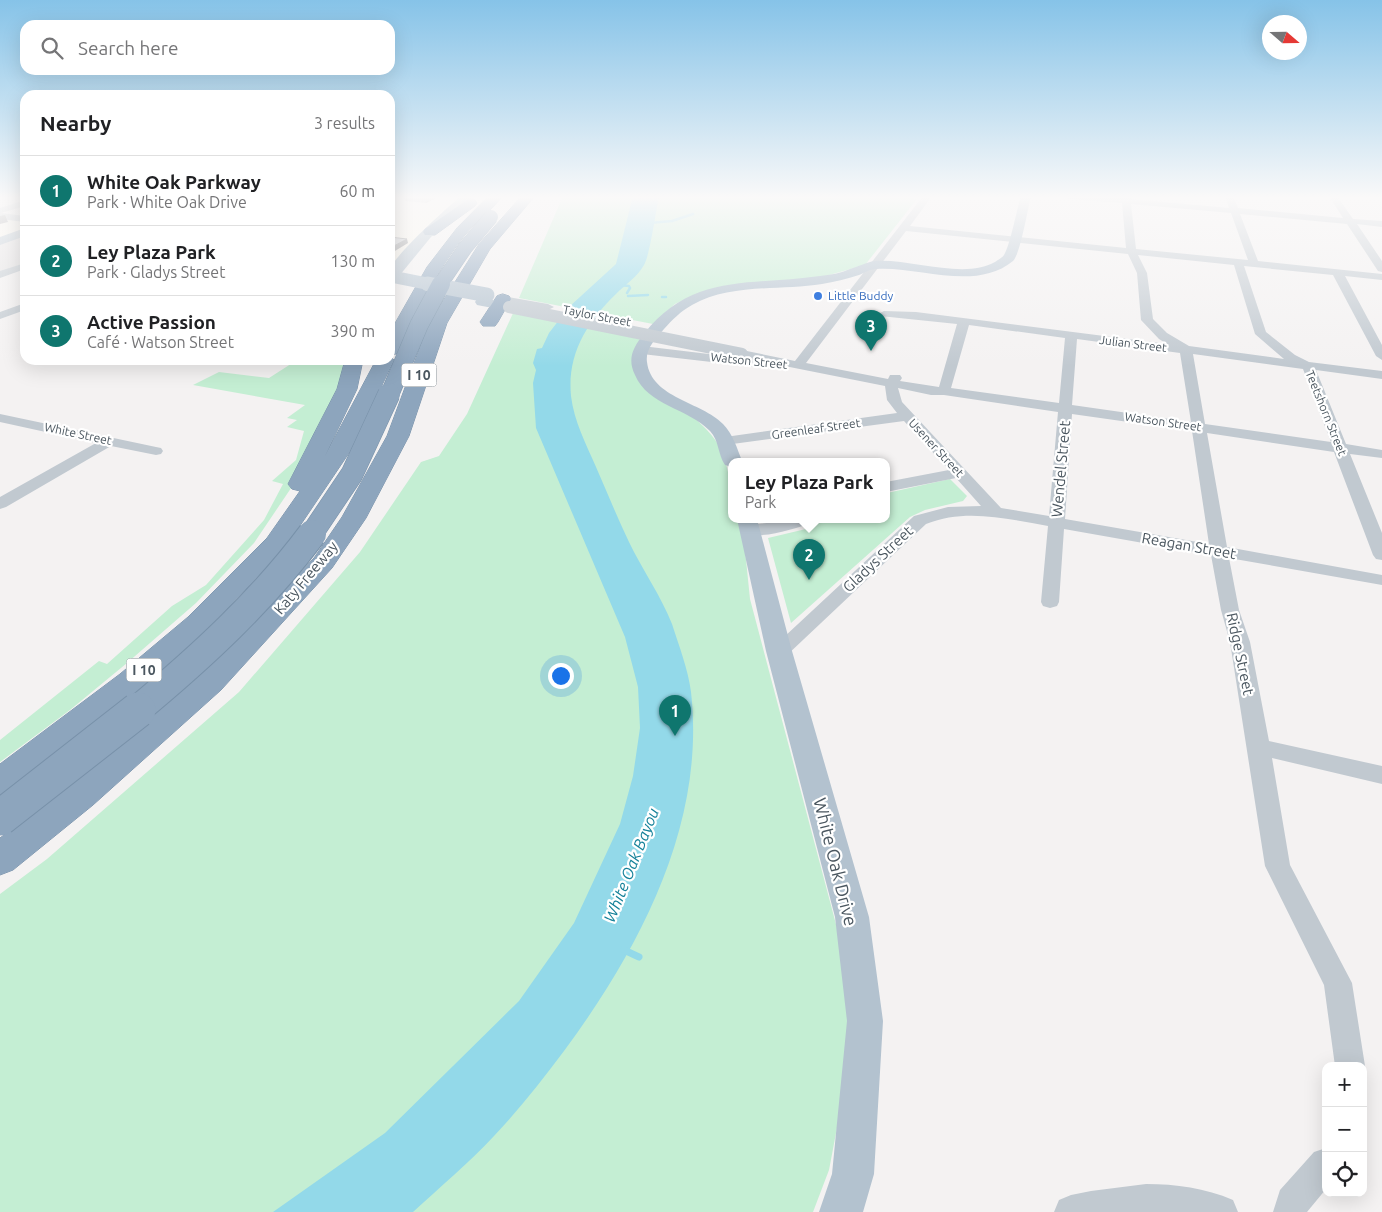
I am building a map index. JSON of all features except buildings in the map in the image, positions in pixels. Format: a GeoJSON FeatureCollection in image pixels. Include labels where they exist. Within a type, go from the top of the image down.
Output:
{"type":"FeatureCollection","features":[{"type":"Feature","properties":{"kind":"highway","name":"I 10"},"geometry":{"type":"LineString","coordinates":[[395,340],[443,253]]}},
{"type":"Feature","properties":{"kind":"highway"},"geometry":{"type":"LineString","coordinates":[[0,818],[117,727],[180,673],[275,580],[330,510],[353,472],[429,303],[462,253]]}},
{"type":"Feature","properties":{"kind":"highway","name":"Katy Freeway"},"geometry":{"type":"LineString","coordinates":[[0,859],[81,795],[210,683],[324,563],[354,518],[398,436],[409,400],[438,323],[481,253]]}},
{"type":"Feature","properties":{"kind":"highway"},"geometry":{"type":"LineString","coordinates":[[489,322],[499,301]]}},
{"type":"Feature","properties":{"kind":"highway"},"geometry":{"type":"LineString","coordinates":[[286,529],[290,504],[347,389],[353,365]]}},
{"type":"Feature","properties":{"kind":"highway","name":"I 10"},"geometry":{"type":"LineString","coordinates":[[0,782],[131,681],[198,623],[276,544],[340,450],[382,365]]}},
{"type":"Feature","properties":{"kind":"main road"},"geometry":{"type":"LineString","coordinates":[[395,271],[410,253]]}},
{"type":"Feature","properties":{"kind":"main road"},"geometry":{"type":"LineString","coordinates":[[731,458],[725,441],[716,427],[702,416],[658,392],[646,379],[639,366],[638,358],[647,340],[670,314],[685,302],[731,289],[811,282],[871,270],[940,272],[988,269],[1002,264],[1012,253]]}},
{"type":"Feature","properties":{"kind":"main road","name":"Taylor Street"},"geometry":{"type":"LineString","coordinates":[[395,278],[499,301]]}},
{"type":"Feature","properties":{"kind":"main road","name":"White Oak Drive"},"geometry":{"type":"LineString","coordinates":[[749,524],[779,651],[852,917],[865,1021],[853,1174],[841,1212]]}},
{"type":"Feature","properties":{"kind":"street"},"geometry":{"type":"LineString","coordinates":[[800,362],[884,253]]}},
{"type":"Feature","properties":{"kind":"street"},"geometry":{"type":"LineString","coordinates":[[1132,253],[1142,273],[1148,323],[1163,336],[1186,350]]}},
{"type":"Feature","properties":{"kind":"street"},"geometry":{"type":"LineString","coordinates":[[1146,253],[1382,277]]}},
{"type":"Feature","properties":{"kind":"street"},"geometry":{"type":"LineString","coordinates":[[1250,253],[1254,264]]}},
{"type":"Feature","properties":{"kind":"street"},"geometry":{"type":"LineString","coordinates":[[1371,253],[1382,269]]}},
{"type":"Feature","properties":{"kind":"street","name":"Teetshorn Street"},"geometry":{"type":"LineString","coordinates":[[1238,262],[1261,334],[1291,358],[1308,366],[1382,555]]}},
{"type":"Feature","properties":{"kind":"street"},"geometry":{"type":"LineString","coordinates":[[0,275],[20,268]]}},
{"type":"Feature","properties":{"kind":"street"},"geometry":{"type":"LineString","coordinates":[[1337,272],[1382,356]]}},
{"type":"Feature","properties":{"kind":"street","name":"Taylor Street"},"geometry":{"type":"LineString","coordinates":[[499,301],[800,362]]}},
{"type":"Feature","properties":{"kind":"street"},"geometry":{"type":"LineString","coordinates":[[0,316],[20,308]]}},
{"type":"Feature","properties":{"kind":"street","name":"Julian Street"},"geometry":{"type":"LineString","coordinates":[[884,314],[916,315],[1382,376]]}},
{"type":"Feature","properties":{"kind":"street"},"geometry":{"type":"LineString","coordinates":[[944,391],[964,322]]}},
{"type":"Feature","properties":{"kind":"street","name":"Wendel Street"},"geometry":{"type":"LineString","coordinates":[[1050,602],[1072,336]]}},
{"type":"Feature","properties":{"kind":"street","name":"Watson Street"},"geometry":{"type":"LineString","coordinates":[[642,350],[706,356],[778,367],[800,362],[893,381],[931,391],[944,391],[1066,408],[1382,454]]}},
{"type":"Feature","properties":{"kind":"street","name":"Ridge Street"},"geometry":{"type":"LineString","coordinates":[[1186,350],[1219,552],[1230,610],[1240,642],[1278,866],[1338,984],[1349,1062]]}},
{"type":"Feature","properties":{"kind":"street","name":"Usener Street"},"geometry":{"type":"LineString","coordinates":[[893,381],[891,394],[906,416],[996,512]]}},
{"type":"Feature","properties":{"kind":"street","name":"Greenleaf Street"},"geometry":{"type":"LineString","coordinates":[[725,441],[906,416]]}},
{"type":"Feature","properties":{"kind":"street","name":"White Street"},"geometry":{"type":"LineString","coordinates":[[0,418],[156,451]]}},
{"type":"Feature","properties":{"kind":"street"},"geometry":{"type":"LineString","coordinates":[[0,504],[110,441]]}},
{"type":"Feature","properties":{"kind":"street"},"geometry":{"type":"LineString","coordinates":[[890,485],[959,473]]}},
{"type":"Feature","properties":{"kind":"street","name":"Gladys Street"},"geometry":{"type":"LineString","coordinates":[[779,651],[920,520],[950,511],[969,509],[996,512]]}},
{"type":"Feature","properties":{"kind":"street","name":"Reagan Street"},"geometry":{"type":"LineString","coordinates":[[996,512],[1382,580]]}},
{"type":"Feature","properties":{"kind":"street"},"geometry":{"type":"LineString","coordinates":[[749,524],[775,528],[793,523]]}},
{"type":"Feature","properties":{"kind":"street"},"geometry":{"type":"LineString","coordinates":[[1259,747],[1382,775]]}},
{"type":"Feature","properties":{"kind":"street"},"geometry":{"type":"LineString","coordinates":[[1290,1212],[1292,1202],[1322,1168]]}},
{"type":"Feature","properties":{"kind":"street"},"geometry":{"type":"LineString","coordinates":[[1071,1212],[1116,1203],[1162,1200],[1221,1212]]}},
{"type":"Feature","properties":{"kind":"shaded area"},"geometry":{"type":"Polygon","coordinates":[[[0,253],[20,253],[20,268],[0,275],[0,253]]]}},
{"type":"Feature","properties":{"kind":"shaded area"},"geometry":{"type":"Polygon","coordinates":[[[395,253],[409,253],[395,267],[395,253]]]}},
{"type":"Feature","properties":{"kind":"green space"},"geometry":{"type":"Polygon","coordinates":[[[539,253],[875,253],[865,265],[822,277],[690,297],[675,304],[653,324],[519,298],[539,253]]]}},
{"type":"Feature","properties":{"kind":"green space"},"geometry":{"type":"Polygon","coordinates":[[[514,311],[643,337],[635,374],[695,419],[706,429],[721,450],[728,473],[728,523],[739,523],[745,550],[750,599],[842,947],[848,1004],[848,1070],[829,1170],[813,1212],[0,1212],[0,894],[47,859],[239,692],[360,552],[421,462],[439,456],[467,414],[514,311]]]}},
{"type":"Feature","properties":{"kind":"green space"},"geometry":{"type":"Polygon","coordinates":[[[289,365],[347,365],[312,457],[254,543],[196,603],[127,663],[70,710],[0,762],[0,740],[99,661],[107,664],[172,606],[206,585],[264,520],[283,484],[272,481],[296,460],[304,431],[287,427],[297,420],[287,418],[305,405],[193,385],[219,372],[269,378],[289,365]]]}},
{"type":"Feature","properties":{"kind":"green space"},"geometry":{"type":"Polygon","coordinates":[[[950,479],[967,496],[963,501],[925,510],[910,517],[791,623],[768,538],[806,529],[818,523],[890,523],[890,492],[950,479]]]}},
{"type":"Feature","properties":{"kind":"water","name":"White Oak Bayou"},"geometry":{"type":"Polygon","coordinates":[[[619,253],[648,253],[644,265],[638,273],[596,316],[581,340],[572,366],[571,396],[581,432],[620,523],[672,624],[690,683],[693,741],[688,789],[677,836],[662,882],[642,927],[618,970],[564,1051],[539,1084],[494,1136],[413,1212],[273,1212],[385,1133],[519,1001],[574,923],[620,824],[633,776],[640,728],[638,687],[625,637],[536,428],[533,383],[536,370],[533,363],[537,349],[542,348],[549,333],[569,307],[616,264],[619,253]]]}},
{"type":"Feature","properties":{"kind":"waterway"},"geometry":{"type":"LineString","coordinates":[[619,285],[629,286],[630,288],[627,293]]}},
{"type":"Feature","properties":{"kind":"waterway"},"geometry":{"type":"LineString","coordinates":[[628,296],[648,295]]}},
{"type":"Feature","properties":{"kind":"waterway"},"geometry":{"type":"LineString","coordinates":[[624,950],[639,957]]}},
{"type":"Feature","properties":{"kind":"place","name":"Little Buddy"},"geometry":{"type":"Point","coordinates":[818,296]}},
{"type":"Feature","properties":{"kind":"place","name":"Active Passion"},"geometry":{"type":"Point","coordinates":[871,351]}},
{"type":"Feature","properties":{"kind":"place","name":"Ley Plaza Park"},"geometry":{"type":"Point","coordinates":[809,580]}},
{"type":"Feature","properties":{"kind":"place","name":"White Oak Parkway"},"geometry":{"type":"Point","coordinates":[675,736]}}]}
